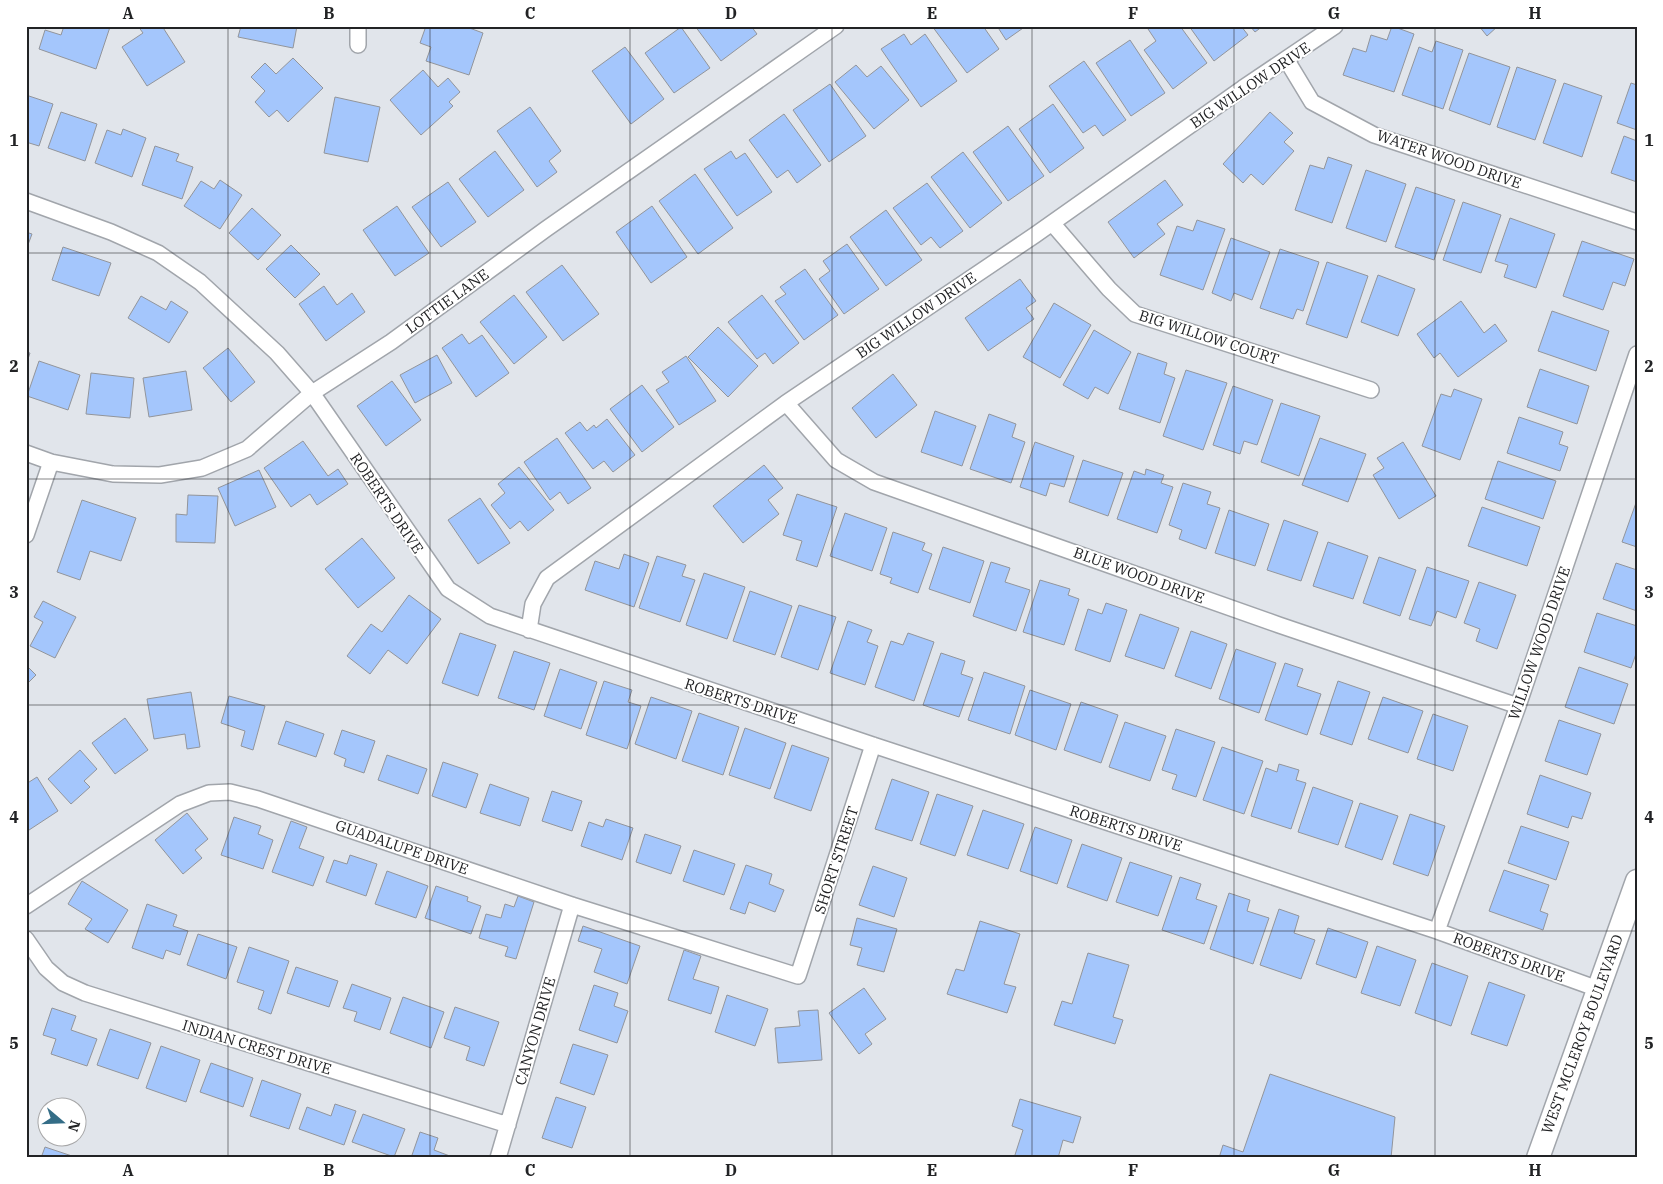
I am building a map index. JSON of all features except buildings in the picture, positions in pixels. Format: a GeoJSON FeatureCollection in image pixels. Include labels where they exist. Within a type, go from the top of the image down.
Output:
{"type":"FeatureCollection","features":[{"type":"Feature","properties":{"kind":"main road","name":"WEST MCLEROY BOULEVARD"},"geometry":{"type":"LineString","coordinates":[[1538,1158],[1637,881]]}},
{"type":"Feature","properties":{"kind":"street"},"geometry":{"type":"LineString","coordinates":[[358,26],[358,44]]}},
{"type":"Feature","properties":{"kind":"street","name":"LOTTIE LANE"},"geometry":{"type":"LineString","coordinates":[[26,453],[51,462],[113,474],[160,475],[202,468],[247,449],[312,394],[390,342],[546,229],[836,26]]}},
{"type":"Feature","properties":{"kind":"street","name":"BIG WILLOW DRIVE"},"geometry":{"type":"LineString","coordinates":[[529,630],[534,604],[547,578],[786,403],[1052,223],[1336,26]]}},
{"type":"Feature","properties":{"kind":"street","name":"WATER WOOD DRIVE"},"geometry":{"type":"LineString","coordinates":[[1286,59],[1312,102],[1374,135],[1637,222]]}},
{"type":"Feature","properties":{"kind":"street","name":"ROBERTS DRIVE"},"geometry":{"type":"LineString","coordinates":[[26,201],[112,232],[158,253],[200,282],[277,353],[312,394],[448,589],[490,616],[873,745],[1437,930],[1598,989]]}},
{"type":"Feature","properties":{"kind":"street","name":"BIG WILLOW COURT"},"geometry":{"type":"LineString","coordinates":[[1052,223],[1110,290],[1135,314],[1372,390]]}},
{"type":"Feature","properties":{"kind":"street","name":"WILLOW WOOD DRIVE"},"geometry":{"type":"LineString","coordinates":[[1437,930],[1518,706],[1637,354]]}},
{"type":"Feature","properties":{"kind":"street","name":"BLUE WOOD DRIVE"},"geometry":{"type":"LineString","coordinates":[[786,403],[836,460],[874,482],[1279,625],[1518,706]]}},
{"type":"Feature","properties":{"kind":"street"},"geometry":{"type":"LineString","coordinates":[[26,535],[51,462]]}},
{"type":"Feature","properties":{"kind":"street","name":"SHORT STREET"},"geometry":{"type":"LineString","coordinates":[[798,976],[873,745]]}},
{"type":"Feature","properties":{"kind":"street","name":"GUADALUPE DRIVE"},"geometry":{"type":"LineString","coordinates":[[26,906],[180,804],[208,794],[230,792],[258,799],[572,905],[798,976]]}},
{"type":"Feature","properties":{"kind":"street","name":"CANYON DRIVE"},"geometry":{"type":"LineString","coordinates":[[498,1158],[572,905]]}},
{"type":"Feature","properties":{"kind":"street","name":"INDIAN CREST DRIVE"},"geometry":{"type":"LineString","coordinates":[[26,939],[46,968],[64,983],[86,993],[508,1125]]}}]}
